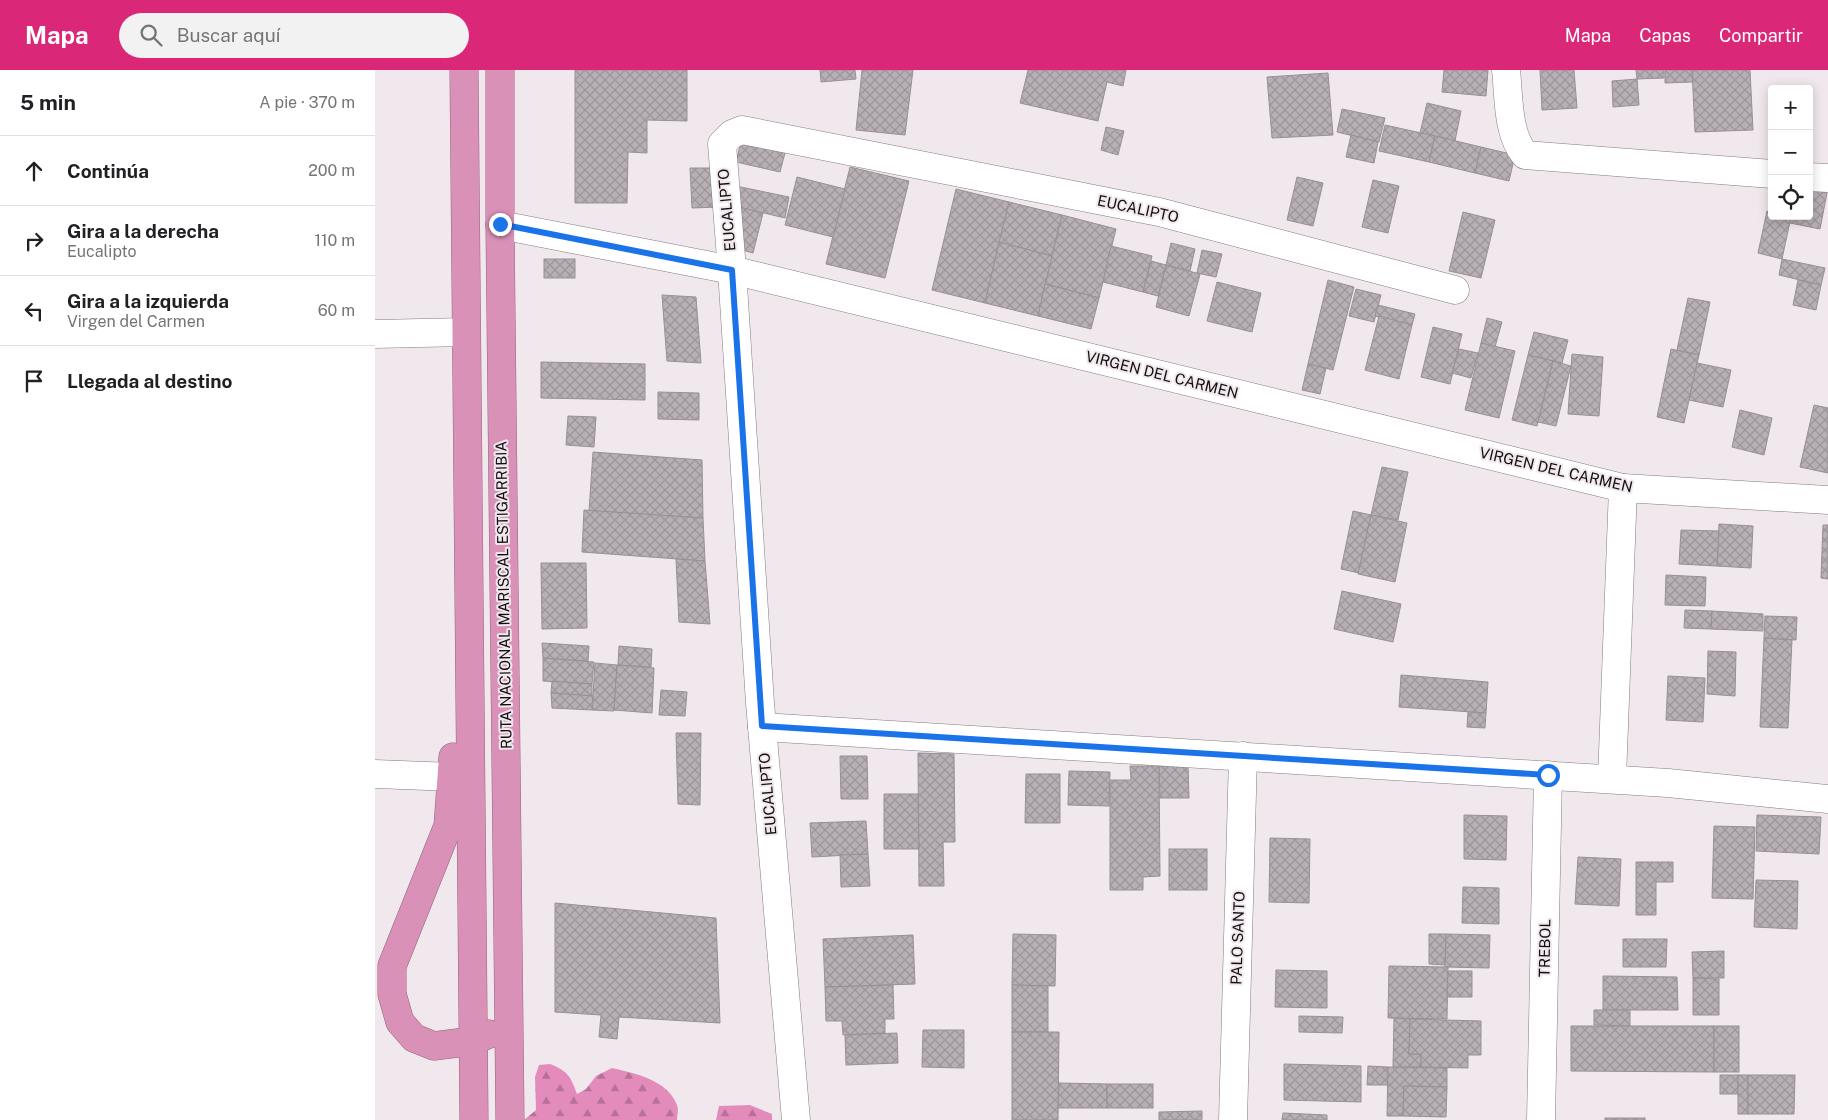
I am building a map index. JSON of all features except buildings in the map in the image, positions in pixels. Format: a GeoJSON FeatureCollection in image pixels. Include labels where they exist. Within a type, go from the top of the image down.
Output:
{"type":"FeatureCollection","features":[{"type":"Feature","properties":{"kind":"highway"},"geometry":{"type":"LineString","coordinates":[[464,70],[474,1120]]}},
{"type":"Feature","properties":{"kind":"highway","name":"RUTA NACIONAL MARISCAL ESTIGARRIBIA"},"geometry":{"type":"LineString","coordinates":[[500,70],[510,1120]]}},
{"type":"Feature","properties":{"kind":"highway"},"geometry":{"type":"LineString","coordinates":[[468,555],[456,684],[453,776],[448,826],[392,966],[392,994],[400,1022],[414,1038],[434,1046],[473,1042],[486,1037],[509,1016]]}},
{"type":"Feature","properties":{"kind":"street"},"geometry":{"type":"LineString","coordinates":[[1506,70],[1513,130],[1518,146],[1525,155],[1768,174]]}},
{"type":"Feature","properties":{"kind":"street","name":"EUCALIPTO"},"geometry":{"type":"LineString","coordinates":[[796,1120],[762,726],[722,144],[732,134],[742,130],[1159,212],[1455,290]]}},
{"type":"Feature","properties":{"kind":"street"},"geometry":{"type":"LineString","coordinates":[[1813,177],[1828,178]]}},
{"type":"Feature","properties":{"kind":"street","name":"VIRGEN DEL CARMEN"},"geometry":{"type":"LineString","coordinates":[[500,224],[732,270],[1623,488],[1828,500]]}},
{"type":"Feature","properties":{"kind":"street"},"geometry":{"type":"LineString","coordinates":[[375,334],[466,332]]}},
{"type":"Feature","properties":{"kind":"street"},"geometry":{"type":"LineString","coordinates":[[1612,779],[1623,488]]}},
{"type":"Feature","properties":{"kind":"street"},"geometry":{"type":"LineString","coordinates":[[762,726],[1612,779],[1828,799]]}},
{"type":"Feature","properties":{"kind":"street","name":"PALO SANTO"},"geometry":{"type":"LineString","coordinates":[[1233,1120],[1243,756]]}},
{"type":"Feature","properties":{"kind":"street"},"geometry":{"type":"LineString","coordinates":[[375,774],[453,776]]}},
{"type":"Feature","properties":{"kind":"street","name":"TREBOL"},"geometry":{"type":"LineString","coordinates":[[1541,1120],[1548,775]]}},
{"type":"Feature","properties":{"kind":"green space"},"geometry":{"type":"Polygon","coordinates":[[[550,1064],[568,1075],[577,1094],[586,1089],[596,1076],[612,1068],[640,1075],[666,1089],[673,1096],[678,1107],[677,1120],[524,1120],[536,1110],[535,1077],[539,1065],[550,1064]]]}},
{"type":"Feature","properties":{"kind":"green space"},"geometry":{"type":"Polygon","coordinates":[[[750,1105],[772,1114],[772,1120],[716,1120],[719,1106],[750,1105]]]}},
{"type":"Feature","properties":{"kind":"route"},"geometry":{"type":"LineString","coordinates":[[500,224],[732,270],[762,726],[1548,775]]}}]}
